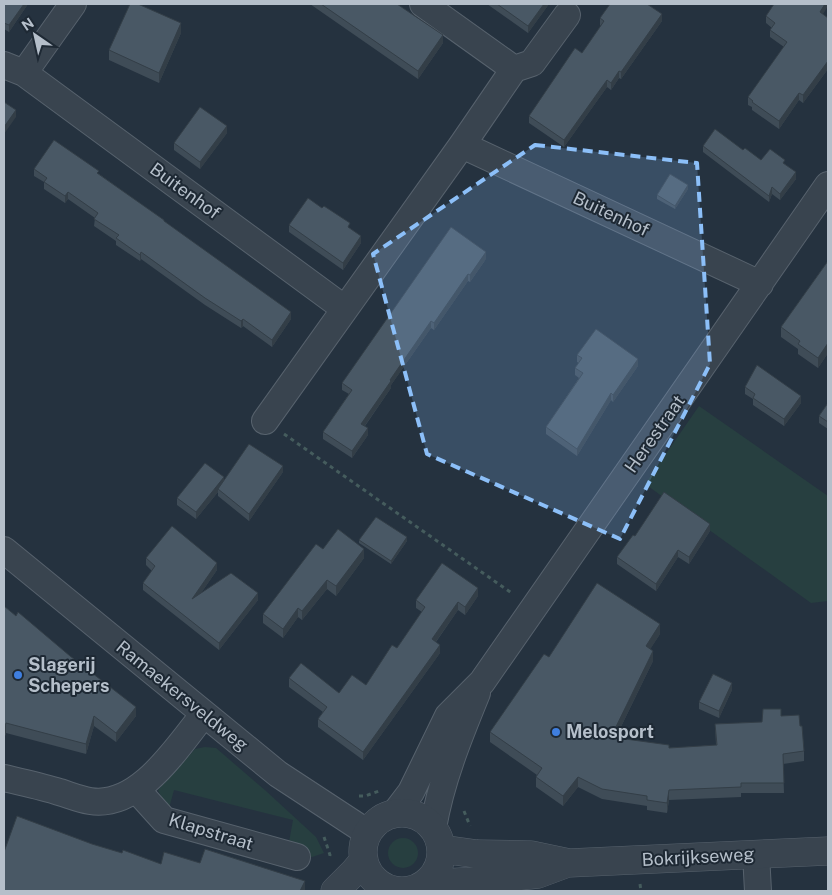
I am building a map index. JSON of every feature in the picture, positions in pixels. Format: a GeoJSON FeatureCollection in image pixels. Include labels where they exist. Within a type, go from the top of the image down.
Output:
{"type":"FeatureCollection","features":[{"type":"Feature","properties":{"kind":"street","name":"Buitenhof"},"geometry":{"type":"LineString","coordinates":[[73,4],[14,69],[345,309]]}},
{"type":"Feature","properties":{"kind":"street"},"geometry":{"type":"LineString","coordinates":[[423,4],[514,69]]}},
{"type":"Feature","properties":{"kind":"street"},"geometry":{"type":"LineString","coordinates":[[266,421],[514,69],[532,63],[567,15]]}},
{"type":"Feature","properties":{"kind":"street","name":"Buitenhof"},"geometry":{"type":"LineString","coordinates":[[462,144],[760,284]]}},
{"type":"Feature","properties":{"kind":"street","name":"Herestraat"},"geometry":{"type":"LineString","coordinates":[[395,814],[411,792],[448,716],[482,682],[828,185]]}},
{"type":"Feature","properties":{"kind":"street","name":"Ramaekersveldweg"},"geometry":{"type":"LineString","coordinates":[[4,550],[278,774],[368,833]]}},
{"type":"Feature","properties":{"kind":"street","name":"Herestraat"},"geometry":{"type":"LineString","coordinates":[[437,838],[436,807],[452,757],[482,682]]}},
{"type":"Feature","properties":{"kind":"street"},"geometry":{"type":"LineString","coordinates":[[4,778],[90,801],[113,800],[136,789],[157,771],[204,714]]}},
{"type":"Feature","properties":{"kind":"street","name":"Klapstraat"},"geometry":{"type":"LineString","coordinates":[[136,789],[164,820],[297,857]]}},
{"type":"Feature","properties":{"kind":"street"},"geometry":{"type":"LineString","coordinates":[[406,813],[416,815],[425,820],[437,838],[440,862],[434,874],[425,884],[412,890],[383,890],[368,872],[364,860],[364,842],[368,833],[384,817],[395,814],[406,813]]}},
{"type":"Feature","properties":{"kind":"street","name":"Bokrijkseweg"},"geometry":{"type":"LineString","coordinates":[[437,838],[477,854],[532,855],[568,863],[828,851]]}},
{"type":"Feature","properties":{"kind":"street"},"geometry":{"type":"LineString","coordinates":[[756,854],[758,891]]}},
{"type":"Feature","properties":{"kind":"street"},"geometry":{"type":"LineString","coordinates":[[335,891],[364,860]]}},
{"type":"Feature","properties":{"kind":"street","name":"Bokrijkseweg"},"geometry":{"type":"LineString","coordinates":[[425,884],[478,881],[538,874],[568,863]]}},
{"type":"Feature","properties":{"kind":"path"},"geometry":{"type":"LineString","coordinates":[[266,421],[515,595]]}},
{"type":"Feature","properties":{"kind":"path"},"geometry":{"type":"LineString","coordinates":[[326,838],[330,855],[328,865]]}},
{"type":"Feature","properties":{"kind":"highlighted area"},"geometry":{"type":"Polygon","coordinates":[[[535,145],[697,163],[710,364],[620,539],[427,454],[373,254],[535,145]]]}},
{"type":"Feature","properties":{"kind":"green space"},"geometry":{"type":"Polygon","coordinates":[[[699,406],[828,496],[828,601],[811,603],[645,484],[699,406]]]}},
{"type":"Feature","properties":{"kind":"green space"},"geometry":{"type":"Polygon","coordinates":[[[205,747],[216,748],[266,791],[316,837],[324,853],[312,857],[297,854],[289,842],[293,820],[174,790],[168,812],[158,790],[195,749],[205,747]]]}},
{"type":"Feature","properties":{"kind":"green space"},"geometry":{"type":"Polygon","coordinates":[[[403,838],[413,843],[418,853],[413,863],[403,868],[393,863],[388,853],[393,843],[403,838]]]}},
{"type":"Feature","properties":{"kind":"building"},"geometry":{"type":"Polygon","coordinates":[[[4,4],[24,4],[9,25],[4,23],[4,4]]]}},
{"type":"Feature","properties":{"kind":"building"},"geometry":{"type":"Polygon","coordinates":[[[130,4],[138,4],[181,23],[159,73],[109,50],[130,4]]]}},
{"type":"Feature","properties":{"kind":"building"},"geometry":{"type":"Polygon","coordinates":[[[321,4],[397,4],[443,35],[418,71],[321,4]]]}},
{"type":"Feature","properties":{"kind":"building"},"geometry":{"type":"Polygon","coordinates":[[[497,4],[544,4],[528,26],[497,4]]]}},
{"type":"Feature","properties":{"kind":"building"},"geometry":{"type":"Polygon","coordinates":[[[610,4],[647,4],[662,14],[621,72],[619,71],[611,83],[607,80],[564,140],[529,116],[575,48],[582,53],[604,21],[600,18],[610,4]]]}},
{"type":"Feature","properties":{"kind":"building"},"geometry":{"type":"Polygon","coordinates":[[[774,4],[825,4],[820,12],[828,18],[828,61],[803,95],[799,93],[779,121],[752,102],[748,97],[787,42],[770,30],[775,23],[766,16],[774,4]]]}},
{"type":"Feature","properties":{"kind":"building"},"geometry":{"type":"Polygon","coordinates":[[[4,102],[16,110],[4,127],[4,102]]]}},
{"type":"Feature","properties":{"kind":"building"},"geometry":{"type":"Polygon","coordinates":[[[200,107],[227,126],[200,162],[174,143],[200,107]]]}},
{"type":"Feature","properties":{"kind":"building"},"geometry":{"type":"Polygon","coordinates":[[[715,129],[743,150],[745,148],[761,160],[770,149],[785,160],[783,163],[796,172],[780,194],[772,187],[769,196],[703,146],[715,129]]]}},
{"type":"Feature","properties":{"kind":"building"},"geometry":{"type":"Polygon","coordinates":[[[54,140],[291,312],[272,340],[243,319],[241,321],[205,298],[141,252],[140,255],[116,238],[119,235],[94,219],[98,213],[68,192],[65,196],[44,182],[47,178],[34,169],[54,140]]]}},
{"type":"Feature","properties":{"kind":"building"},"geometry":{"type":"Polygon","coordinates":[[[670,174],[688,185],[675,206],[657,195],[670,174]]]}},
{"type":"Feature","properties":{"kind":"building"},"geometry":{"type":"Polygon","coordinates":[[[308,198],[350,223],[348,227],[361,236],[343,263],[289,225],[308,198]]]}},
{"type":"Feature","properties":{"kind":"building"},"geometry":{"type":"Polygon","coordinates":[[[451,227],[486,252],[470,275],[468,274],[434,323],[431,321],[390,380],[361,424],[368,428],[352,451],[323,432],[352,390],[342,383],[451,227]]]}},
{"type":"Feature","properties":{"kind":"building"},"geometry":{"type":"Polygon","coordinates":[[[828,261],[828,343],[818,358],[798,344],[800,341],[781,327],[828,261]]]}},
{"type":"Feature","properties":{"kind":"building"},"geometry":{"type":"Polygon","coordinates":[[[596,329],[638,359],[613,395],[611,393],[577,449],[546,427],[583,373],[575,368],[582,358],[577,355],[596,329]]]}},
{"type":"Feature","properties":{"kind":"building"},"geometry":{"type":"Polygon","coordinates":[[[757,365],[801,396],[784,419],[753,398],[755,394],[745,387],[757,365]]]}},
{"type":"Feature","properties":{"kind":"building"},"geometry":{"type":"Polygon","coordinates":[[[828,403],[828,422],[819,416],[828,403]]]}},
{"type":"Feature","properties":{"kind":"building"},"geometry":{"type":"Polygon","coordinates":[[[249,444],[283,466],[249,514],[218,489],[249,444]]]}},
{"type":"Feature","properties":{"kind":"building"},"geometry":{"type":"Polygon","coordinates":[[[205,463],[224,477],[196,512],[177,498],[205,463]]]}},
{"type":"Feature","properties":{"kind":"building"},"geometry":{"type":"Polygon","coordinates":[[[664,492],[710,524],[689,557],[678,550],[656,584],[617,557],[633,535],[635,536],[664,492]]]}},
{"type":"Feature","properties":{"kind":"building"},"geometry":{"type":"Polygon","coordinates":[[[376,517],[407,537],[391,561],[359,540],[376,517]]]}},
{"type":"Feature","properties":{"kind":"building"},"geometry":{"type":"Polygon","coordinates":[[[172,526],[217,563],[192,599],[231,573],[258,593],[219,643],[143,583],[155,566],[146,558],[172,526]]]}},
{"type":"Feature","properties":{"kind":"building"},"geometry":{"type":"Polygon","coordinates":[[[338,529],[364,549],[336,586],[327,580],[302,611],[298,608],[283,629],[263,614],[316,544],[323,549],[338,529]]]}},
{"type":"Feature","properties":{"kind":"building"},"geometry":{"type":"Polygon","coordinates":[[[442,563],[478,588],[465,607],[458,602],[432,639],[440,645],[363,752],[318,719],[327,707],[289,678],[301,663],[339,693],[352,675],[366,685],[392,645],[397,648],[425,607],[416,600],[442,563]]]}},
{"type":"Feature","properties":{"kind":"building"},"geometry":{"type":"Polygon","coordinates":[[[597,583],[660,624],[646,646],[653,651],[611,737],[669,745],[669,748],[717,745],[715,724],[762,722],[763,709],[781,709],[781,716],[799,715],[804,751],[783,754],[784,783],[741,783],[741,787],[669,790],[667,803],[647,800],[647,796],[602,789],[578,777],[563,796],[536,777],[542,768],[490,732],[544,654],[549,657],[597,583]]]}},
{"type":"Feature","properties":{"kind":"building"},"geometry":{"type":"Polygon","coordinates":[[[4,606],[16,616],[18,612],[70,656],[136,707],[116,733],[94,716],[86,744],[6,723],[4,730],[4,606]]]}},
{"type":"Feature","properties":{"kind":"building"},"geometry":{"type":"Polygon","coordinates":[[[713,674],[732,683],[719,711],[699,702],[713,674]]]}},
{"type":"Feature","properties":{"kind":"building"},"geometry":{"type":"Polygon","coordinates":[[[17,816],[92,844],[122,853],[123,850],[161,864],[164,852],[200,863],[205,849],[305,881],[300,891],[4,891],[4,852],[17,816]]]}},
{"type":"Feature","properties":{"kind":"place","name":"Slagerij Schepers"},"geometry":{"type":"Point","coordinates":[18,675]}},
{"type":"Feature","properties":{"kind":"place","name":"Melosport"},"geometry":{"type":"Point","coordinates":[556,732]}}]}
